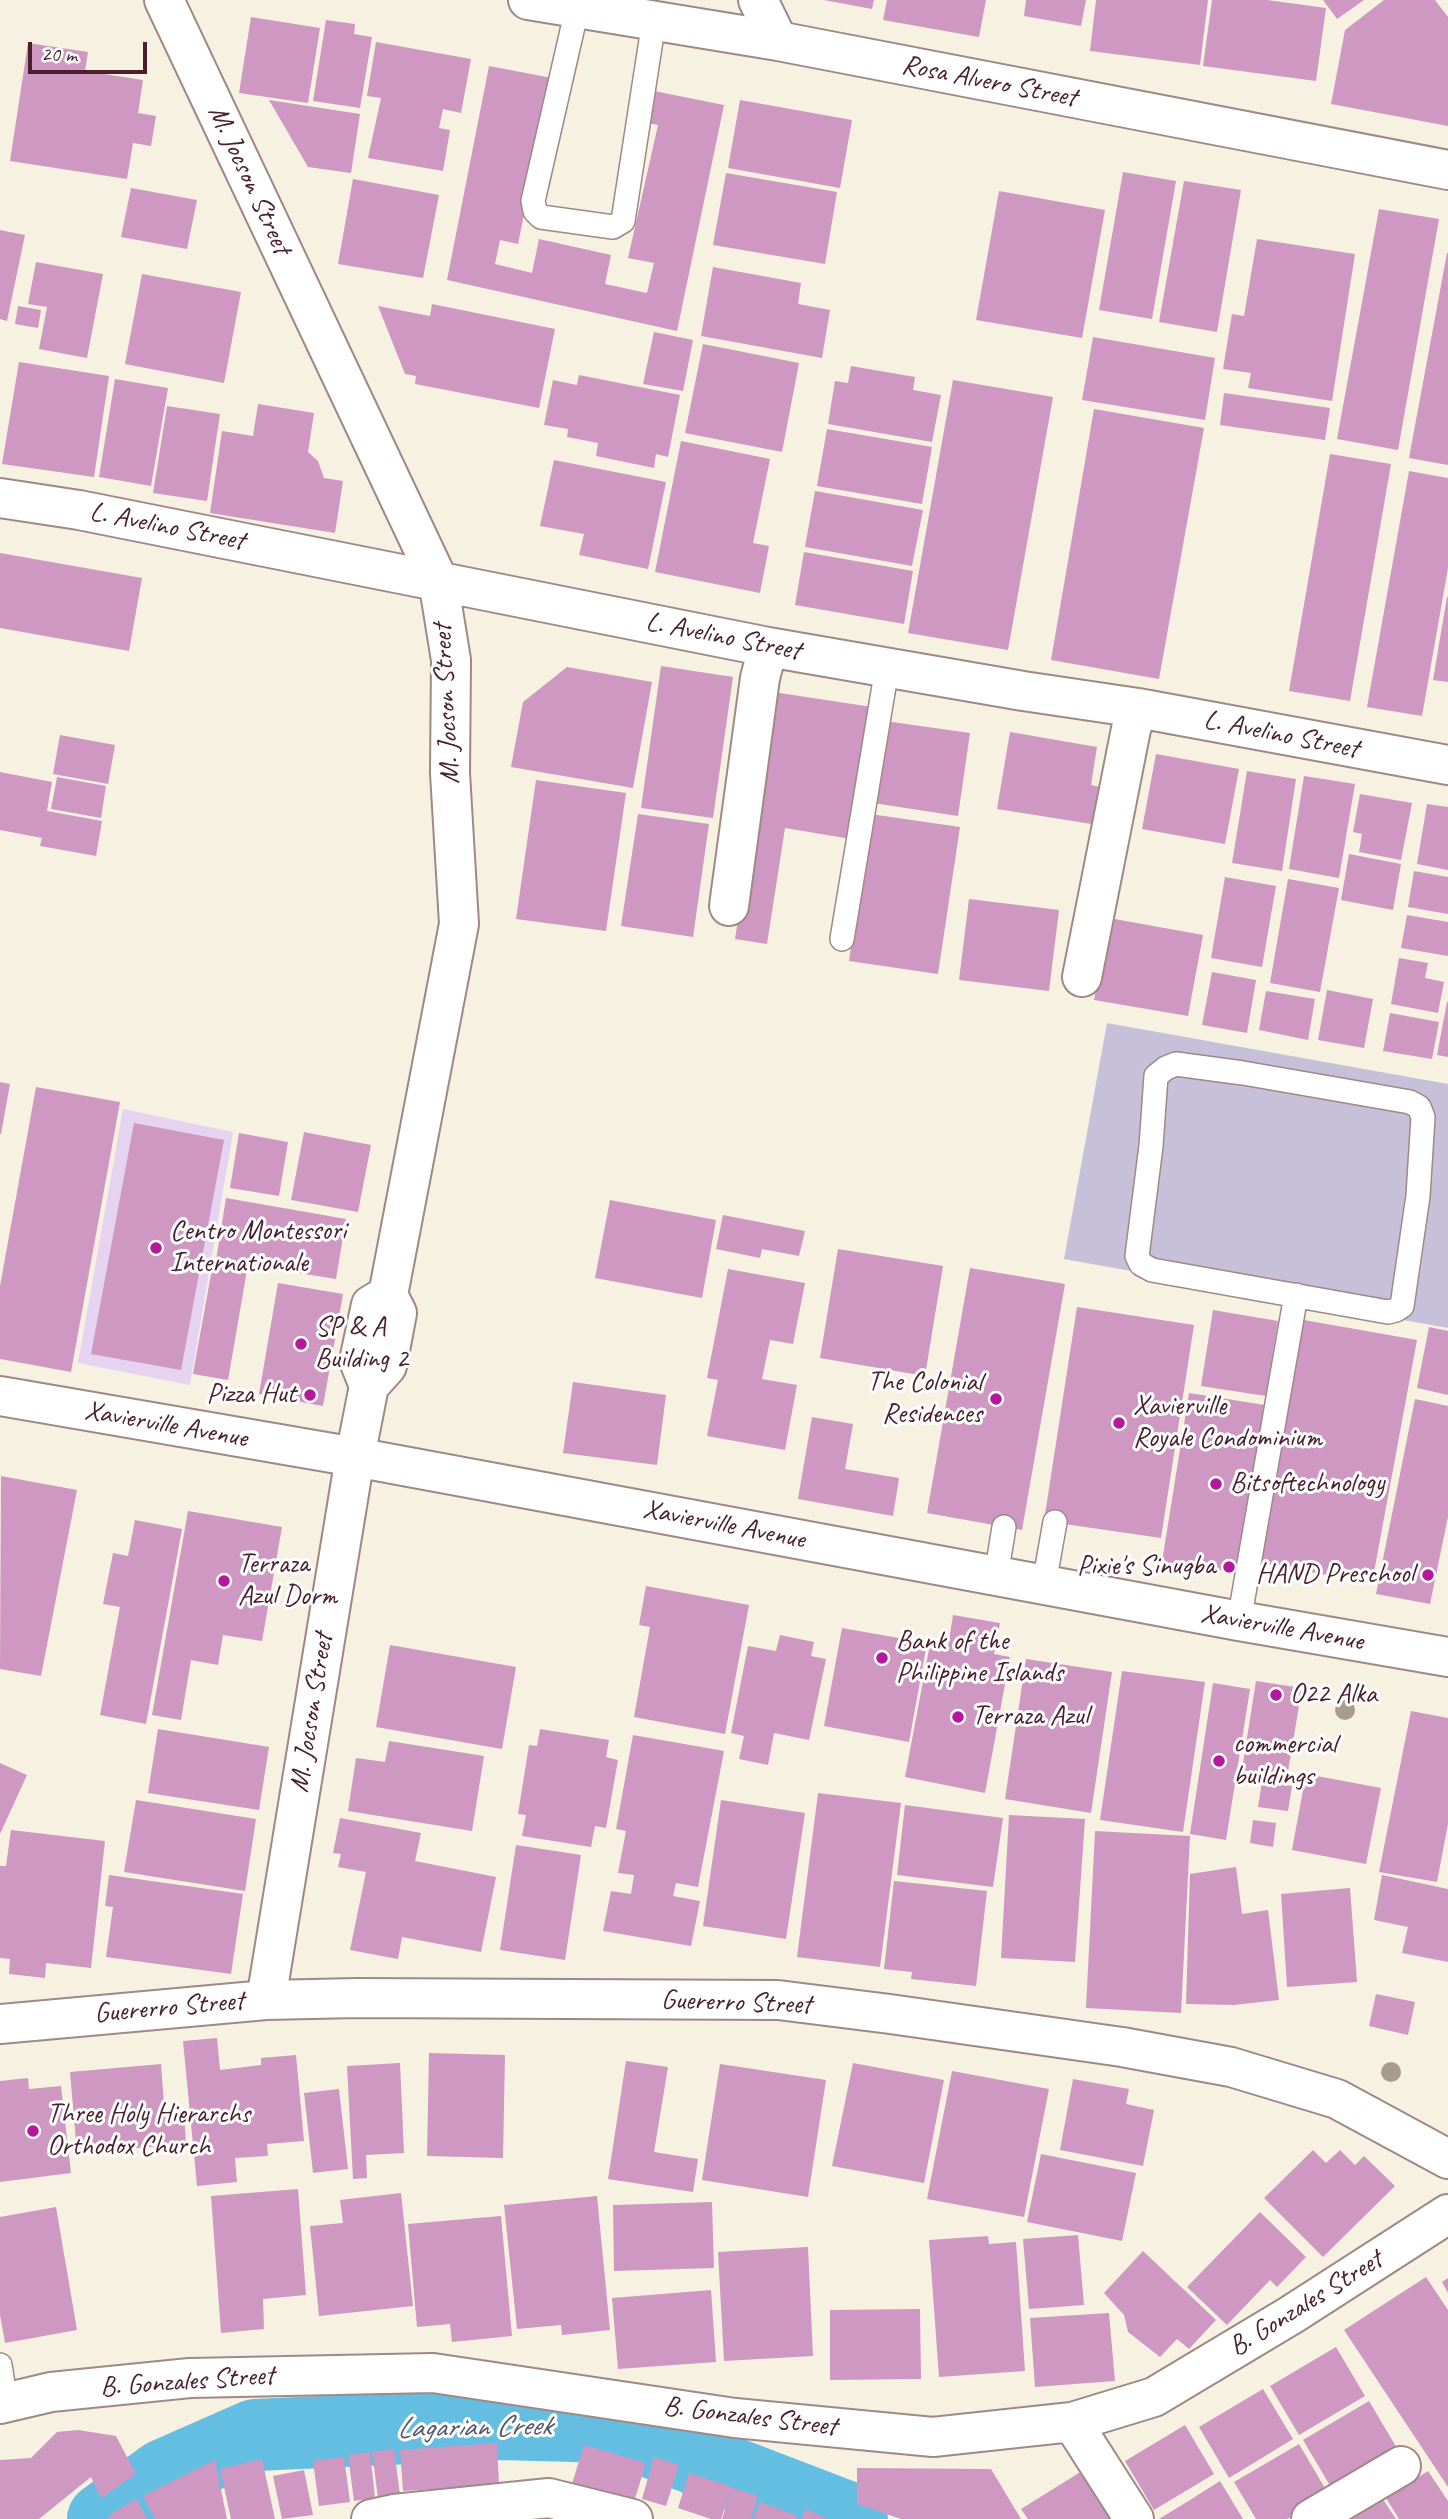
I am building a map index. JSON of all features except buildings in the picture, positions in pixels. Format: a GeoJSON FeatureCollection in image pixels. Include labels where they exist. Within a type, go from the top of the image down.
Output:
{"type":"FeatureCollection","features":[{"type":"Feature","properties":{"kind":"street","name":"M. Jocson Street"},"geometry":{"type":"LineString","coordinates":[[164,0],[438,580],[451,660],[450,773],[459,924],[388,1295],[397,1313],[387,1366],[369,1386],[355,1457],[266,2000]]}},
{"type":"Feature","properties":{"kind":"street","name":"Rosa Alvero Street"},"geometry":{"type":"LineString","coordinates":[[528,0],[778,41],[1448,170]]}},
{"type":"Feature","properties":{"kind":"street"},"geometry":{"type":"LineString","coordinates":[[758,0],[778,41]]}},
{"type":"Feature","properties":{"kind":"street","name":"L. Avelino Street"},"geometry":{"type":"LineString","coordinates":[[0,498],[79,510],[768,647],[1138,708],[1448,765]]}},
{"type":"Feature","properties":{"kind":"street"},"geometry":{"type":"LineString","coordinates":[[729,906],[761,678],[768,647]]}},
{"type":"Feature","properties":{"kind":"street"},"geometry":{"type":"LineString","coordinates":[[1082,977],[1131,730],[1138,708]]}},
{"type":"Feature","properties":{"kind":"street","name":"Xavierville Avenue"},"geometry":{"type":"LineString","coordinates":[[0,1396],[355,1457],[1448,1657]]}},
{"type":"Feature","properties":{"kind":"street","name":"Guererro Street"},"geometry":{"type":"LineString","coordinates":[[0,2024],[266,2000],[778,2000],[1122,2047],[1231,2067],[1337,2099],[1448,2159]]}},
{"type":"Feature","properties":{"kind":"street","name":"B. Gonzales Street"},"geometry":{"type":"LineString","coordinates":[[3,2403],[51,2392],[190,2378],[433,2372],[735,2418],[933,2437],[1072,2422],[1154,2397],[1291,2315],[1448,2214]]}},
{"type":"Feature","properties":{"kind":"street"},"geometry":{"type":"LineString","coordinates":[[1072,2422],[1134,2519]]}},
{"type":"Feature","properties":{"kind":"street"},"geometry":{"type":"LineString","coordinates":[[1311,2519],[1401,2466]]}},
{"type":"Feature","properties":{"kind":"street"},"geometry":{"type":"LineString","coordinates":[[371,2519],[394,2514],[549,2498],[633,2519]]}},
{"type":"Feature","properties":{"kind":"lane"},"geometry":{"type":"LineString","coordinates":[[577,9],[533,201],[535,211],[541,217],[613,227],[623,221],[654,21]]}},
{"type":"Feature","properties":{"kind":"lane"},"geometry":{"type":"LineString","coordinates":[[842,939],[887,668]]}},
{"type":"Feature","properties":{"kind":"lane"},"geometry":{"type":"LineString","coordinates":[[1176,1064],[1243,1073],[1410,1102],[1419,1107],[1423,1117],[1418,1196],[1402,1306],[1388,1312],[1296,1295],[1152,1270],[1141,1264],[1137,1256],[1151,1146],[1156,1076],[1166,1068],[1176,1064]]}},
{"type":"Feature","properties":{"kind":"lane"},"geometry":{"type":"LineString","coordinates":[[1239,1620],[1296,1295]]}},
{"type":"Feature","properties":{"kind":"lane"},"geometry":{"type":"LineString","coordinates":[[1044,1584],[1055,1522]]}},
{"type":"Feature","properties":{"kind":"lane"},"geometry":{"type":"LineString","coordinates":[[996,1576],[1004,1527]]}},
{"type":"Feature","properties":{"kind":"lane"},"geometry":{"type":"LineString","coordinates":[[0,2365],[3,2403]]}},
{"type":"Feature","properties":{"kind":"shaded area"},"geometry":{"type":"Polygon","coordinates":[[[1107,1023],[1448,1084],[1448,1328],[1064,1259],[1107,1023]]]}},
{"type":"Feature","properties":{"kind":"shaded area","name":"Centro Montessori Internationale"},"geometry":{"type":"Polygon","coordinates":[[[123,1109],[233,1132],[190,1385],[78,1363],[123,1109]]]}},
{"type":"Feature","properties":{"kind":"waterway","name":"Lagarian Creek"},"geometry":{"type":"LineString","coordinates":[[103,2519],[164,2475],[255,2435],[500,2424],[612,2427],[852,2519]]}},
{"type":"Feature","properties":{"kind":"place","name":"Centro Montessori Internationale"},"geometry":{"type":"Point","coordinates":[156,1248]}},
{"type":"Feature","properties":{"kind":"place","name":"SP & A Building 2"},"geometry":{"type":"Point","coordinates":[301,1344]}},
{"type":"Feature","properties":{"kind":"place","name":"Pizza Hut"},"geometry":{"type":"Point","coordinates":[310,1395]}},
{"type":"Feature","properties":{"kind":"place","name":"The Colonial Residences"},"geometry":{"type":"Point","coordinates":[996,1399]}},
{"type":"Feature","properties":{"kind":"place","name":"Xavierville Royale Condominium"},"geometry":{"type":"Point","coordinates":[1119,1423]}},
{"type":"Feature","properties":{"kind":"place","name":"Bitsoftechnology"},"geometry":{"type":"Point","coordinates":[1216,1484]}},
{"type":"Feature","properties":{"kind":"place","name":"Pixie's Sinugba"},"geometry":{"type":"Point","coordinates":[1229,1567]}},
{"type":"Feature","properties":{"kind":"place","name":"HAND Preschool"},"geometry":{"type":"Point","coordinates":[1428,1575]}},
{"type":"Feature","properties":{"kind":"place","name":"Terraza Azul Dorm"},"geometry":{"type":"Point","coordinates":[224,1581]}},
{"type":"Feature","properties":{"kind":"place","name":"Bank of the Philippine Islands"},"geometry":{"type":"Point","coordinates":[882,1658]}},
{"type":"Feature","properties":{"kind":"place","name":"O22 Alka"},"geometry":{"type":"Point","coordinates":[1276,1695]}},
{"type":"Feature","properties":{"kind":"place","name":"Terraza Azul"},"geometry":{"type":"Point","coordinates":[958,1717]}},
{"type":"Feature","properties":{"kind":"place","name":"commercial buildings"},"geometry":{"type":"Point","coordinates":[1219,1761]}},
{"type":"Feature","properties":{"kind":"place","name":"Three Holy Hierarchs Orthodox Church"},"geometry":{"type":"Point","coordinates":[33,2131]}}]}
